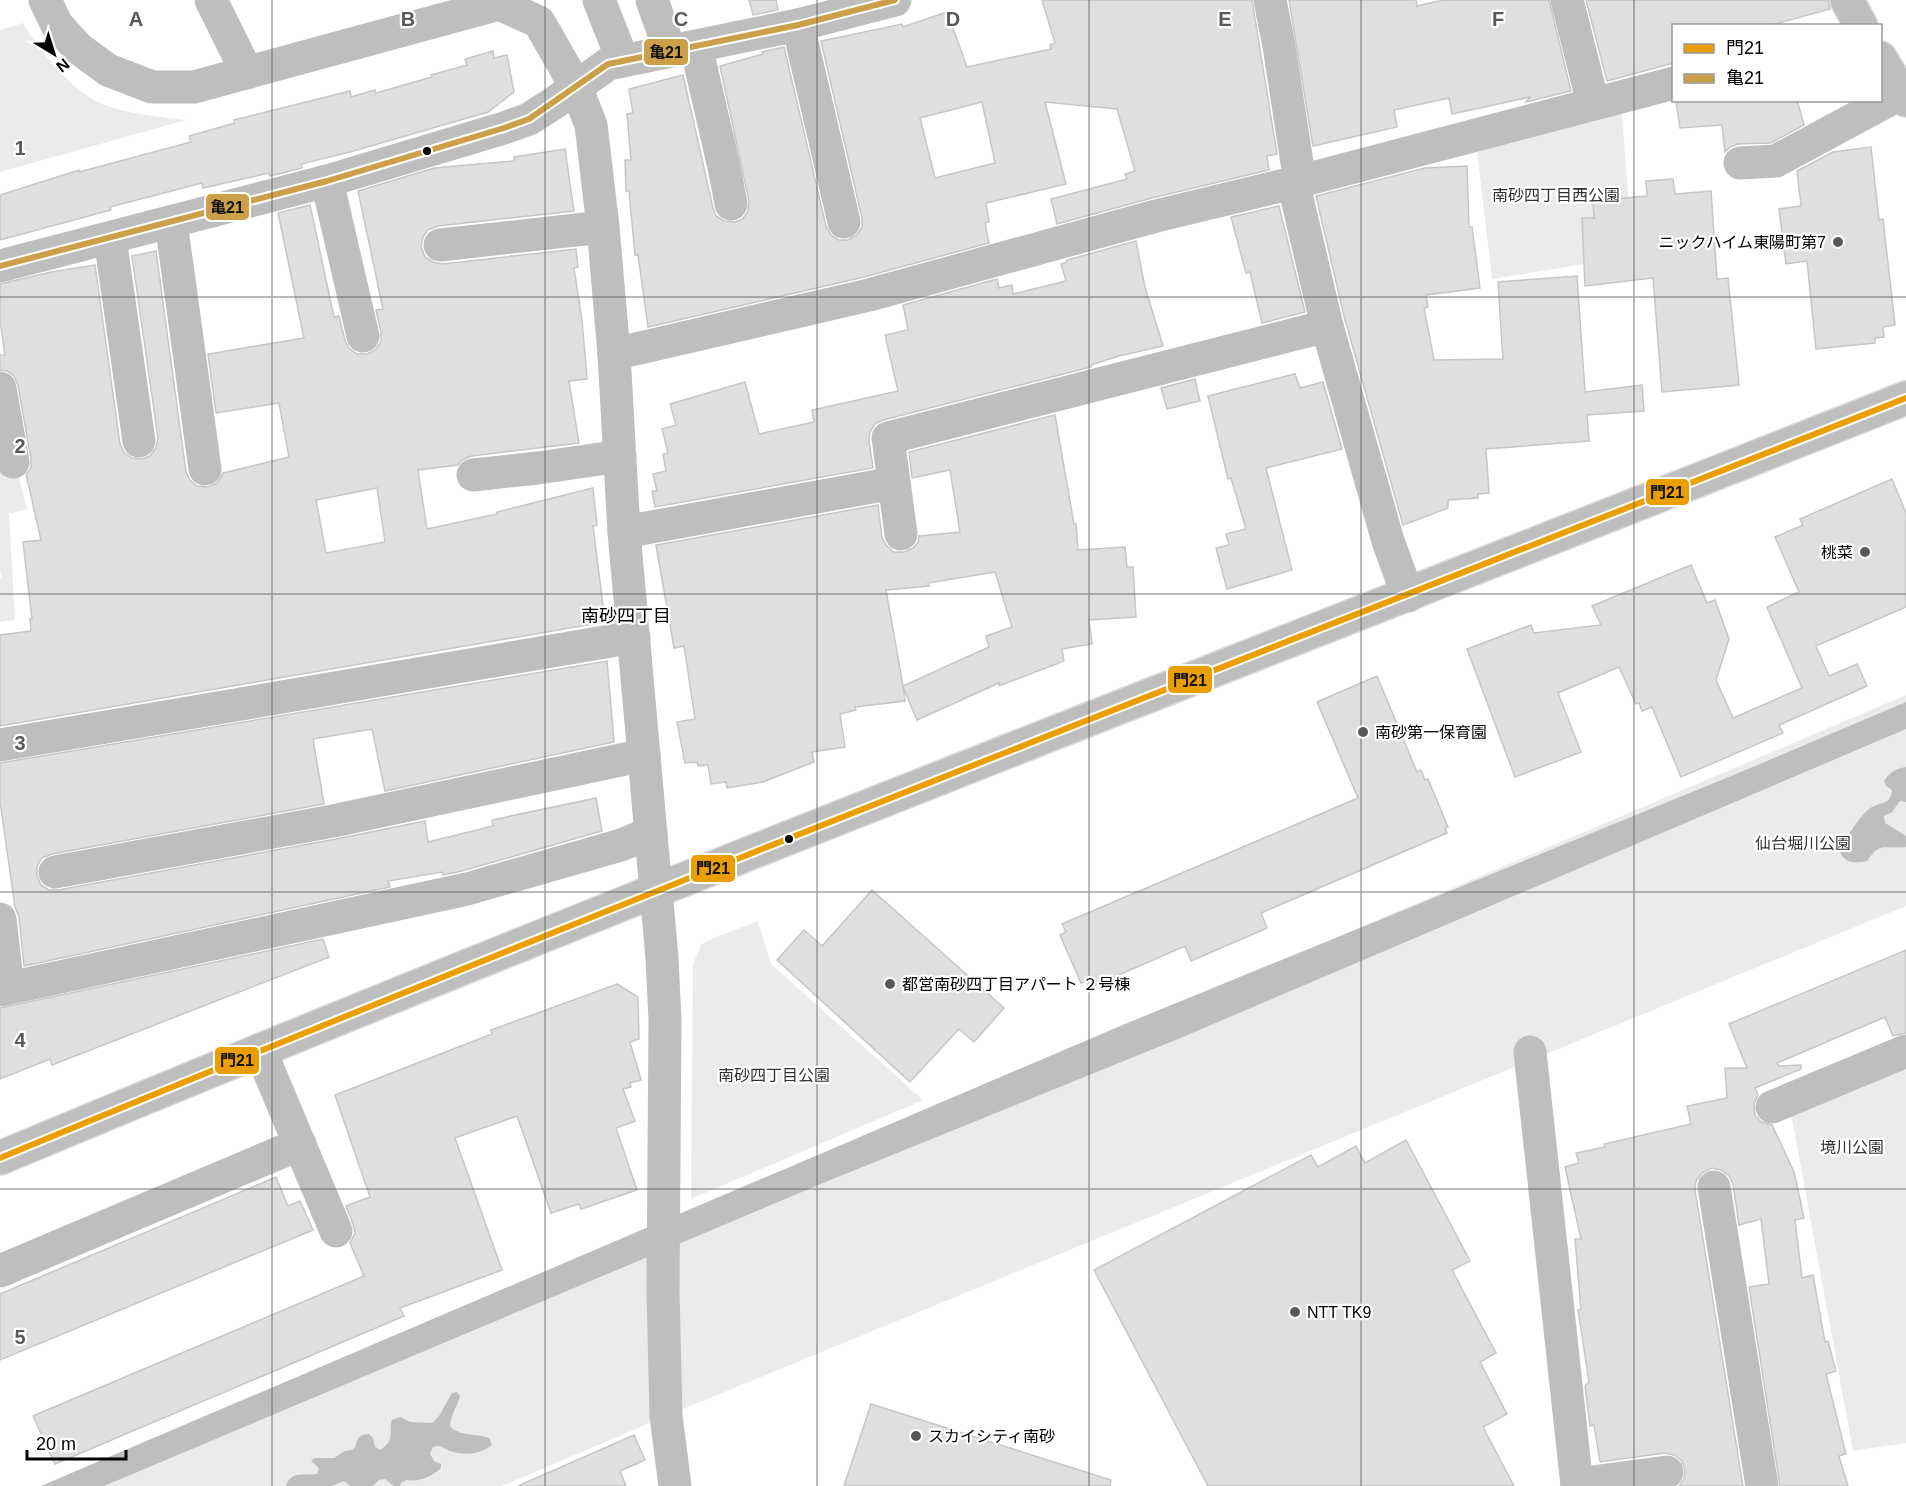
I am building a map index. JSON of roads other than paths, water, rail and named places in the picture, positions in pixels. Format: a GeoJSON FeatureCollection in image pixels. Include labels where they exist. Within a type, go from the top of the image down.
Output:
{"type":"FeatureCollection","features":[{"type":"Feature","properties":{"kind":"street"},"geometry":{"type":"LineString","coordinates":[[45,0],[57,25],[78,48],[108,70],[152,87],[194,87],[473,5],[499,4],[539,22],[576,87],[591,125],[603,227],[614,354],[624,532],[662,958],[665,1020],[663,1292],[666,1416],[675,1486]]}},
{"type":"Feature","properties":{"kind":"street"},"geometry":{"type":"LineString","coordinates":[[211,0],[247,73]]}},
{"type":"Feature","properties":{"kind":"street"},"geometry":{"type":"LineString","coordinates":[[600,0],[623,61]]}},
{"type":"Feature","properties":{"kind":"street"},"geometry":{"type":"LineString","coordinates":[[652,0],[683,48],[724,167],[731,204]]}},
{"type":"Feature","properties":{"kind":"street"},"geometry":{"type":"LineString","coordinates":[[0,266],[327,181],[529,119],[608,64],[798,25],[895,0]]}},
{"type":"Feature","properties":{"kind":"street"},"geometry":{"type":"LineString","coordinates":[[1270,0],[1298,169],[1296,195],[1327,326],[1388,541],[1407,596]]}},
{"type":"Feature","properties":{"kind":"street"},"geometry":{"type":"LineString","coordinates":[[1567,0],[1593,103]]}},
{"type":"Feature","properties":{"kind":"street"},"geometry":{"type":"LineString","coordinates":[[1846,0],[1860,24]]}},
{"type":"Feature","properties":{"kind":"street"},"geometry":{"type":"LineString","coordinates":[[798,25],[844,222]]}},
{"type":"Feature","properties":{"kind":"street"},"geometry":{"type":"LineString","coordinates":[[1740,164],[1776,161],[1904,97],[1882,60]]}},
{"type":"Feature","properties":{"kind":"street"},"geometry":{"type":"LineString","coordinates":[[614,354],[869,295],[1156,216],[1297,182],[1672,83]]}},
{"type":"Feature","properties":{"kind":"street"},"geometry":{"type":"LineString","coordinates":[[327,181],[363,336]]}},
{"type":"Feature","properties":{"kind":"street"},"geometry":{"type":"LineString","coordinates":[[171,222],[205,469]]}},
{"type":"Feature","properties":{"kind":"street"},"geometry":{"type":"LineString","coordinates":[[440,245],[603,227]]}},
{"type":"Feature","properties":{"kind":"street"},"geometry":{"type":"LineString","coordinates":[[110,238],[139,441]]}},
{"type":"Feature","properties":{"kind":"street"},"geometry":{"type":"LineString","coordinates":[[901,534],[888,438],[1327,326]]}},
{"type":"Feature","properties":{"kind":"street"},"geometry":{"type":"LineString","coordinates":[[0,388],[13,462]]}},
{"type":"Feature","properties":{"kind":"street"},"geometry":{"type":"LineString","coordinates":[[0,1158],[260,1050],[656,891],[1906,398]]}},
{"type":"Feature","properties":{"kind":"street"},"geometry":{"type":"LineString","coordinates":[[473,475],[620,456]]}},
{"type":"Feature","properties":{"kind":"street"},"geometry":{"type":"LineString","coordinates":[[624,532],[894,483]]}},
{"type":"Feature","properties":{"kind":"street"},"geometry":{"type":"LineString","coordinates":[[0,745],[633,637]]}},
{"type":"Feature","properties":{"kind":"street"},"geometry":{"type":"LineString","coordinates":[[55,872],[333,821],[644,755]]}},
{"type":"Feature","properties":{"kind":"street"},"geometry":{"type":"LineString","coordinates":[[0,919],[4,989],[467,889],[621,845],[651,833]]}},
{"type":"Feature","properties":{"kind":"street"},"geometry":{"type":"LineString","coordinates":[[260,1050],[336,1231]]}},
{"type":"Feature","properties":{"kind":"street"},"geometry":{"type":"LineString","coordinates":[[1772,1107],[1906,1051]]}},
{"type":"Feature","properties":{"kind":"street"},"geometry":{"type":"LineString","coordinates":[[1530,1052],[1577,1485],[1667,1473]]}},
{"type":"Feature","properties":{"kind":"street"},"geometry":{"type":"LineString","coordinates":[[0,1271],[300,1144]]}},
{"type":"Feature","properties":{"kind":"street"},"geometry":{"type":"LineString","coordinates":[[1714,1187],[1762,1486]]}},
{"type":"Feature","properties":{"kind":"place","name":"ニックハイム東陽町第7"},"geometry":{"type":"Point","coordinates":[1838,242]}},
{"type":"Feature","properties":{"kind":"place","name":"桃菜"},"geometry":{"type":"Point","coordinates":[1865,552]}},
{"type":"Feature","properties":{"kind":"place","name":"南砂第一保育園"},"geometry":{"type":"Point","coordinates":[1363,732]}},
{"type":"Feature","properties":{"kind":"place","name":"都営南砂四丁目アパート ２号棟"},"geometry":{"type":"Point","coordinates":[890,984]}},
{"type":"Feature","properties":{"kind":"place","name":"NTT TK9"},"geometry":{"type":"Point","coordinates":[1295,1312]}},
{"type":"Feature","properties":{"kind":"place","name":"スカイシティ南砂"},"geometry":{"type":"Point","coordinates":[916,1436]}},
{"type":"Feature","properties":{"kind":"district","name":"南砂四丁目"},"geometry":{"type":"Point","coordinates":[626,616]}},
{"type":"Feature","properties":{"kind":"park label","name":"南砂四丁目西公園"},"geometry":{"type":"Point","coordinates":[1556,195]}},
{"type":"Feature","properties":{"kind":"park label","name":"仙台堀川公園"},"geometry":{"type":"Point","coordinates":[1803,843]}},
{"type":"Feature","properties":{"kind":"park label","name":"南砂四丁目公園"},"geometry":{"type":"Point","coordinates":[774,1075]}},
{"type":"Feature","properties":{"kind":"park label","name":"境川公園"},"geometry":{"type":"Point","coordinates":[1852,1147]}}]}
